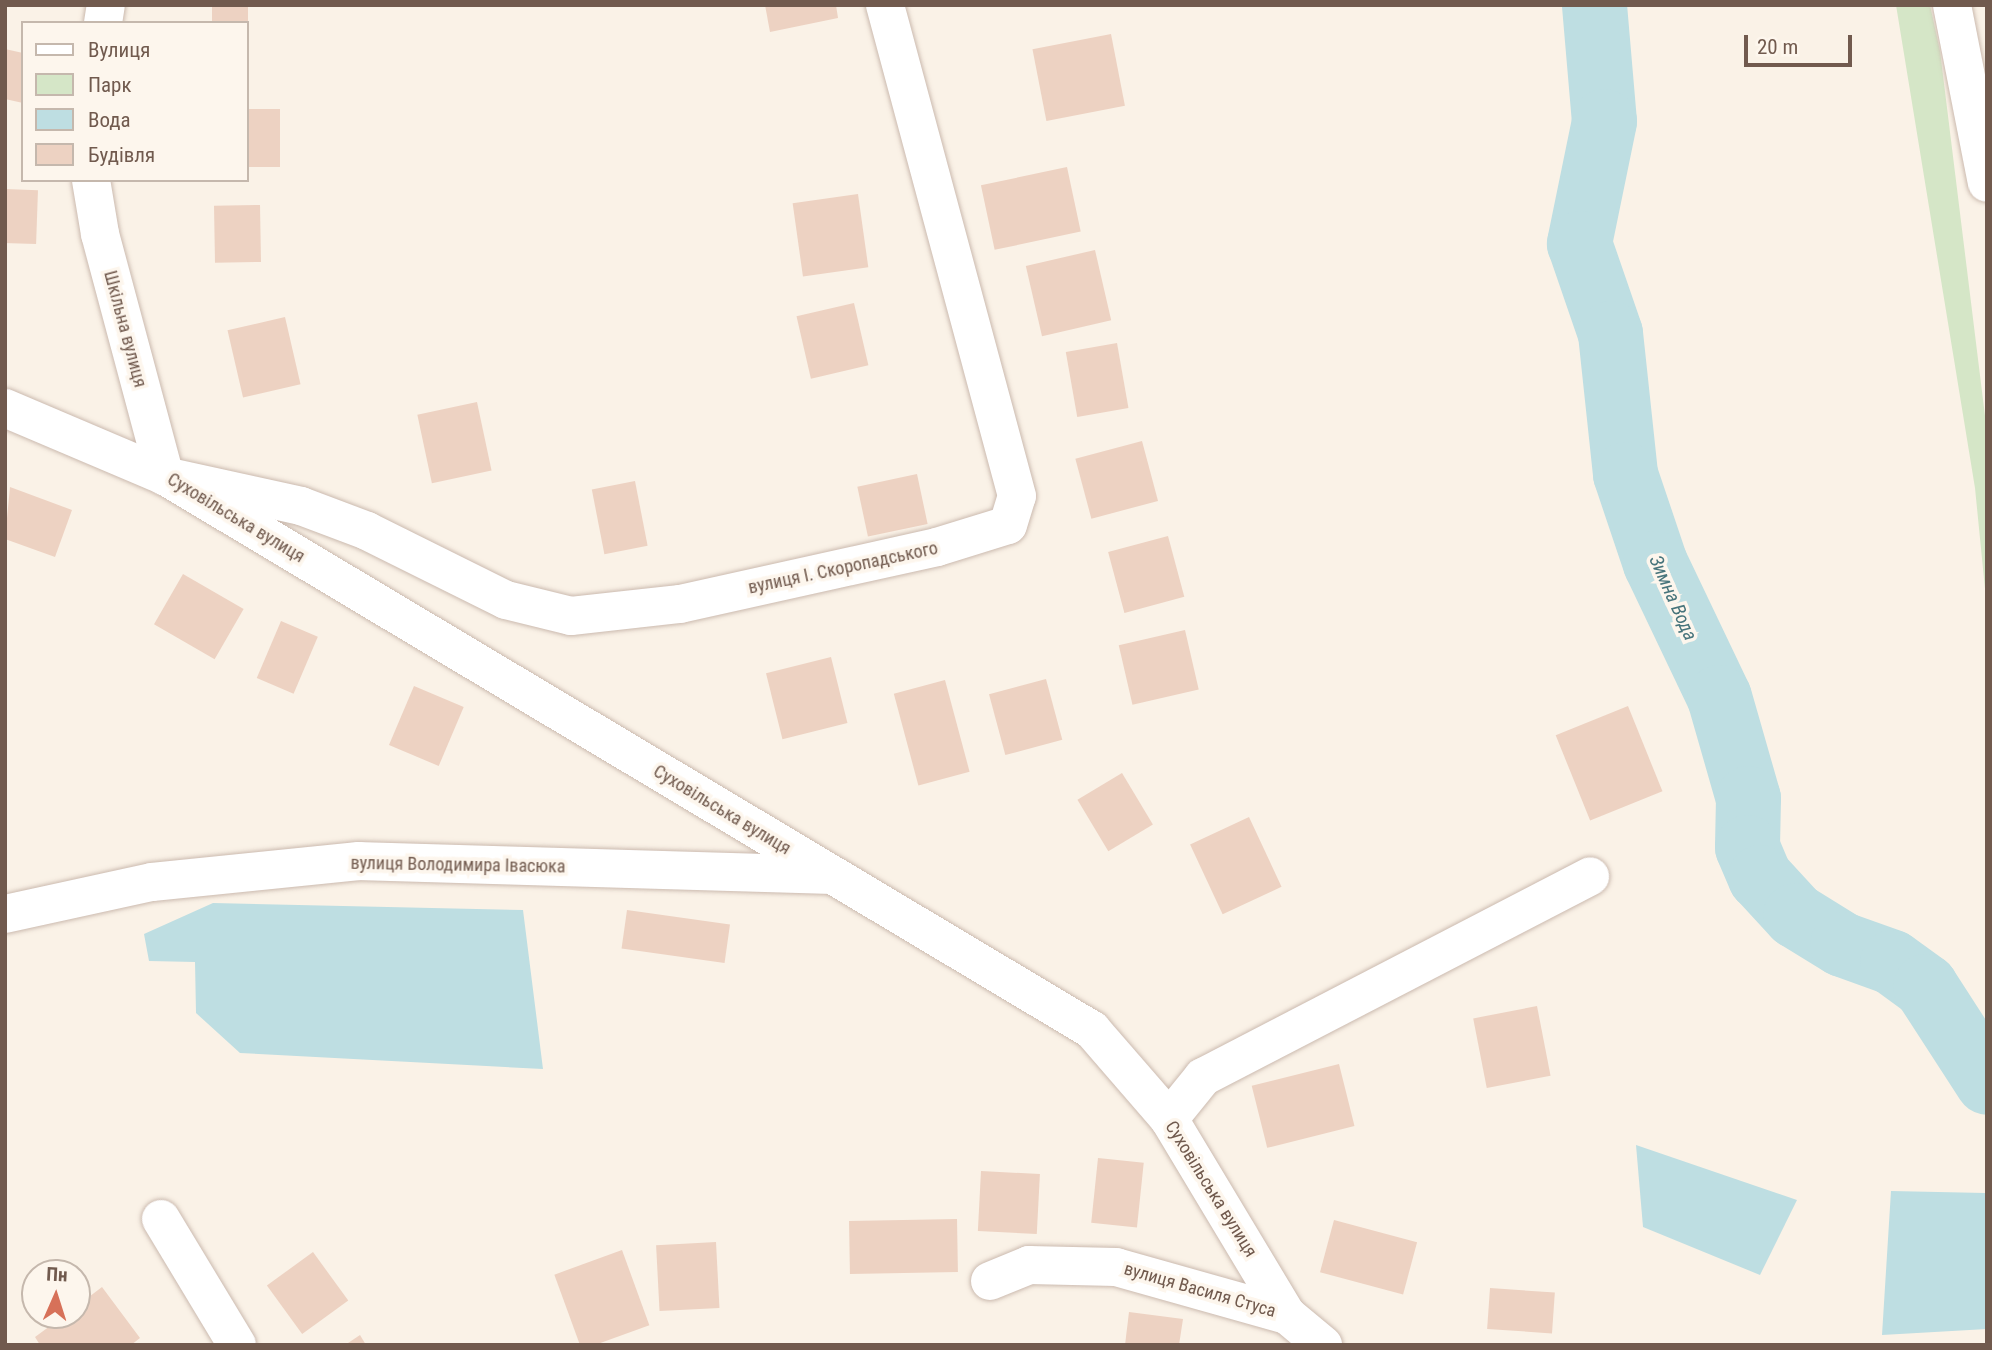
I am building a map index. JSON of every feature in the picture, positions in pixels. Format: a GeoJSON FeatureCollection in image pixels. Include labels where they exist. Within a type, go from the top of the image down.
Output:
{"type":"FeatureCollection","features":[{"type":"Feature","properties":{"kind":"street","name":"вулиця І. Скоропадського"},"geometry":{"type":"LineString","coordinates":[[165,475],[301,506],[366,530],[506,600],[571,616],[680,604],[937,547],[1008,524],[1017,496],[885,5]]}},
{"type":"Feature","properties":{"kind":"street"},"geometry":{"type":"LineString","coordinates":[[1952,5],[1987,183]]}},
{"type":"Feature","properties":{"kind":"street","name":"Шкільна вулиця"},"geometry":{"type":"LineString","coordinates":[[92,182],[165,475]]}},
{"type":"Feature","properties":{"kind":"street","name":"Суховільська вулиця"},"geometry":{"type":"LineString","coordinates":[[5,408],[165,475],[1092,1030],[1169,1119],[1287,1315],[1323,1345]]}},
{"type":"Feature","properties":{"kind":"street","name":"вулиця Володимира Івасюка"},"geometry":{"type":"LineString","coordinates":[[5,914],[152,882],[359,862],[831,875]]}},
{"type":"Feature","properties":{"kind":"street"},"geometry":{"type":"LineString","coordinates":[[1169,1119],[1203,1077],[1590,876]]}},
{"type":"Feature","properties":{"kind":"street"},"geometry":{"type":"LineString","coordinates":[[161,1219],[237,1345]]}},
{"type":"Feature","properties":{"kind":"street","name":"вулиця Василя Стуса"},"geometry":{"type":"LineString","coordinates":[[990,1281],[1029,1265],[1116,1267],[1287,1315]]}},
{"type":"Feature","properties":{"kind":"green space"},"geometry":{"type":"Polygon","coordinates":[[[1896,5],[1930,5],[1940,51],[1987,432],[1987,609],[1975,488],[1896,5]]]}},
{"type":"Feature","properties":{"kind":"water"},"geometry":{"type":"Polygon","coordinates":[[[213,903],[523,910],[543,1069],[240,1053],[196,1013],[195,962],[149,961],[144,934],[213,903]]]}},
{"type":"Feature","properties":{"kind":"water"},"geometry":{"type":"Polygon","coordinates":[[[1636,1145],[1797,1200],[1760,1275],[1643,1227],[1636,1145]]]}},
{"type":"Feature","properties":{"kind":"water"},"geometry":{"type":"Polygon","coordinates":[[[1891,1191],[1985,1193],[1987,1329],[1882,1335],[1891,1191]]]}},
{"type":"Feature","properties":{"kind":"building"},"geometry":{"type":"Polygon","coordinates":[[[212,5],[248,5],[248,21],[212,21],[212,5]]]}},
{"type":"Feature","properties":{"kind":"building"},"geometry":{"type":"Polygon","coordinates":[[[765,5],[836,5],[838,18],[770,32],[765,5]]]}},
{"type":"Feature","properties":{"kind":"building"},"geometry":{"type":"Polygon","coordinates":[[[1111,34],[1125,106],[1046,121],[1032,49],[1111,34]]]}},
{"type":"Feature","properties":{"kind":"building"},"geometry":{"type":"Polygon","coordinates":[[[5,49],[21,53],[21,103],[5,99],[5,49]]]}},
{"type":"Feature","properties":{"kind":"building"},"geometry":{"type":"Polygon","coordinates":[[[248,109],[280,109],[280,167],[248,167],[248,109]]]}},
{"type":"Feature","properties":{"kind":"building"},"geometry":{"type":"Polygon","coordinates":[[[1067,167],[1081,232],[995,250],[981,185],[1067,167]]]}},
{"type":"Feature","properties":{"kind":"building"},"geometry":{"type":"Polygon","coordinates":[[[5,189],[38,190],[36,244],[5,243],[5,189]]]}},
{"type":"Feature","properties":{"kind":"building"},"geometry":{"type":"Polygon","coordinates":[[[858,194],[868,267],[803,276],[793,203],[858,194]]]}},
{"type":"Feature","properties":{"kind":"building"},"geometry":{"type":"Polygon","coordinates":[[[260,205],[261,262],[215,263],[214,206],[260,205]]]}},
{"type":"Feature","properties":{"kind":"building"},"geometry":{"type":"Polygon","coordinates":[[[1095,250],[1111,320],[1042,336],[1026,266],[1095,250]]]}},
{"type":"Feature","properties":{"kind":"building"},"geometry":{"type":"Polygon","coordinates":[[[854,303],[868,365],[811,379],[797,316],[854,303]]]}},
{"type":"Feature","properties":{"kind":"building"},"geometry":{"type":"Polygon","coordinates":[[[285,317],[301,384],[243,398],[228,330],[285,317]]]}},
{"type":"Feature","properties":{"kind":"building"},"geometry":{"type":"Polygon","coordinates":[[[1117,343],[1128,408],[1077,417],[1066,352],[1117,343]]]}},
{"type":"Feature","properties":{"kind":"building"},"geometry":{"type":"Polygon","coordinates":[[[477,402],[492,470],[432,483],[417,415],[477,402]]]}},
{"type":"Feature","properties":{"kind":"building"},"geometry":{"type":"Polygon","coordinates":[[[1142,441],[1158,501],[1091,519],[1075,459],[1142,441]]]}},
{"type":"Feature","properties":{"kind":"building"},"geometry":{"type":"Polygon","coordinates":[[[917,474],[928,524],[868,537],[857,487],[917,474]]]}},
{"type":"Feature","properties":{"kind":"building"},"geometry":{"type":"Polygon","coordinates":[[[635,481],[648,546],[604,554],[592,489],[635,481]]]}},
{"type":"Feature","properties":{"kind":"building"},"geometry":{"type":"Polygon","coordinates":[[[10,487],[72,510],[55,557],[5,539],[10,487]]]}},
{"type":"Feature","properties":{"kind":"building"},"geometry":{"type":"Polygon","coordinates":[[[1168,536],[1184,597],[1124,613],[1108,552],[1168,536]]]}},
{"type":"Feature","properties":{"kind":"building"},"geometry":{"type":"Polygon","coordinates":[[[183,574],[244,609],[215,659],[154,624],[183,574]]]}},
{"type":"Feature","properties":{"kind":"building"},"geometry":{"type":"Polygon","coordinates":[[[281,621],[318,637],[294,694],[257,678],[281,621]]]}},
{"type":"Feature","properties":{"kind":"building"},"geometry":{"type":"Polygon","coordinates":[[[1185,630],[1199,689],[1132,705],[1119,645],[1185,630]]]}},
{"type":"Feature","properties":{"kind":"building"},"geometry":{"type":"Polygon","coordinates":[[[831,657],[847,723],[782,739],[766,673],[831,657]]]}},
{"type":"Feature","properties":{"kind":"building"},"geometry":{"type":"Polygon","coordinates":[[[1046,679],[1062,740],[1005,755],[989,694],[1046,679]]]}},
{"type":"Feature","properties":{"kind":"building"},"geometry":{"type":"Polygon","coordinates":[[[945,680],[970,772],[918,785],[894,694],[945,680]]]}},
{"type":"Feature","properties":{"kind":"building"},"geometry":{"type":"Polygon","coordinates":[[[414,686],[464,707],[439,766],[389,745],[414,686]]]}},
{"type":"Feature","properties":{"kind":"building"},"geometry":{"type":"Polygon","coordinates":[[[1628,706],[1662,791],[1590,821],[1556,735],[1628,706]]]}},
{"type":"Feature","properties":{"kind":"building"},"geometry":{"type":"Polygon","coordinates":[[[1122,773],[1153,824],[1108,851],[1077,800],[1122,773]]]}},
{"type":"Feature","properties":{"kind":"building"},"geometry":{"type":"Polygon","coordinates":[[[1249,817],[1282,887],[1223,914],[1190,844],[1249,817]]]}},
{"type":"Feature","properties":{"kind":"building"},"geometry":{"type":"Polygon","coordinates":[[[627,910],[730,924],[725,963],[622,949],[627,910]]]}},
{"type":"Feature","properties":{"kind":"building"},"geometry":{"type":"Polygon","coordinates":[[[1537,1006],[1551,1076],[1487,1088],[1473,1018],[1537,1006]]]}},
{"type":"Feature","properties":{"kind":"building"},"geometry":{"type":"Polygon","coordinates":[[[1339,1064],[1354,1126],[1267,1148],[1252,1086],[1339,1064]]]}},
{"type":"Feature","properties":{"kind":"building"},"geometry":{"type":"Polygon","coordinates":[[[1098,1158],[1144,1163],[1137,1227],[1091,1223],[1098,1158]]]}},
{"type":"Feature","properties":{"kind":"building"},"geometry":{"type":"Polygon","coordinates":[[[981,1171],[1040,1174],[1037,1234],[978,1231],[981,1171]]]}},
{"type":"Feature","properties":{"kind":"building"},"geometry":{"type":"Polygon","coordinates":[[[957,1219],[958,1272],[850,1274],[849,1221],[957,1219]]]}},
{"type":"Feature","properties":{"kind":"building"},"geometry":{"type":"Polygon","coordinates":[[[1334,1220],[1417,1242],[1403,1294],[1320,1272],[1334,1220]]]}},
{"type":"Feature","properties":{"kind":"building"},"geometry":{"type":"Polygon","coordinates":[[[716,1242],[719,1308],[660,1311],[656,1245],[716,1242]]]}},
{"type":"Feature","properties":{"kind":"building"},"geometry":{"type":"Polygon","coordinates":[[[622,1250],[649,1325],[595,1345],[580,1345],[554,1275],[622,1250]]]}},
{"type":"Feature","properties":{"kind":"building"},"geometry":{"type":"Polygon","coordinates":[[[313,1252],[348,1301],[302,1334],[267,1286],[313,1252]]]}},
{"type":"Feature","properties":{"kind":"building"},"geometry":{"type":"Polygon","coordinates":[[[102,1287],[140,1338],[131,1345],[40,1345],[35,1337],[46,1329],[91,1329],[91,1295],[102,1287]]]}},
{"type":"Feature","properties":{"kind":"building"},"geometry":{"type":"Polygon","coordinates":[[[1490,1288],[1555,1293],[1552,1333],[1487,1329],[1490,1288]]]}},
{"type":"Feature","properties":{"kind":"building"},"geometry":{"type":"Polygon","coordinates":[[[1129,1312],[1183,1319],[1179,1345],[1125,1345],[1129,1312]]]}},
{"type":"Feature","properties":{"kind":"building"},"geometry":{"type":"Polygon","coordinates":[[[360,1335],[366,1345],[345,1345],[360,1335]]]}},
{"type":"Feature","properties":{"kind":"waterway","name":"Зимна Вода"},"geometry":{"type":"LineString","coordinates":[[1594,5],[1604,121],[1579,243],[1610,333],[1625,474],[1655,563],[1719,697],[1748,798],[1747,847],[1760,877],[1795,915],[1842,944],[1892,962],[1925,986],[1987,1082]]}}]}
